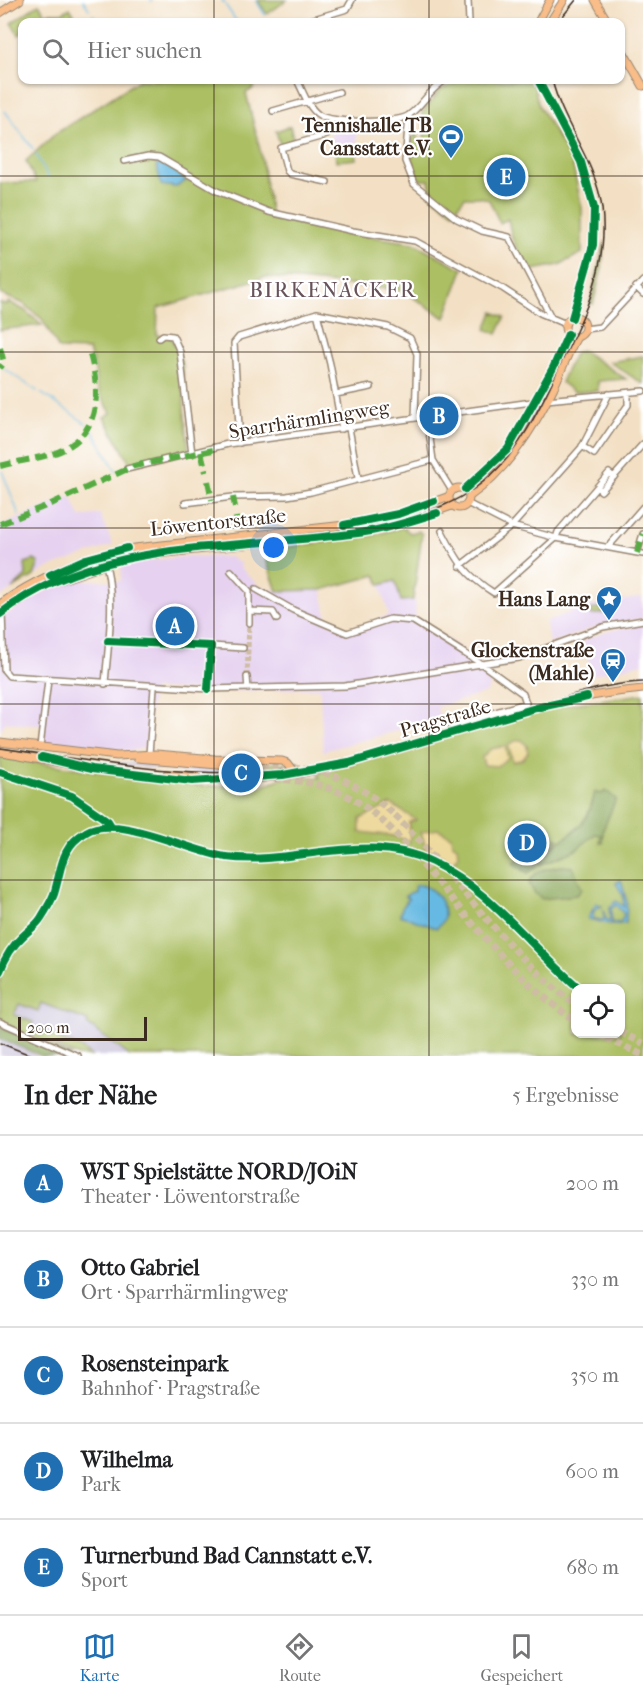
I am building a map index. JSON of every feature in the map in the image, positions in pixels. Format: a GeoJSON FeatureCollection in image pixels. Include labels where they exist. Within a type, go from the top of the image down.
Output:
{"type":"FeatureCollection","features":[{"type":"Feature","properties":{"kind":"main road"},"geometry":{"type":"LineString","coordinates":[[0,13],[20,0]]}},
{"type":"Feature","properties":{"kind":"main road"},"geometry":{"type":"LineString","coordinates":[[540,18],[550,0]]}},
{"type":"Feature","properties":{"kind":"main road"},"geometry":{"type":"LineString","coordinates":[[553,18],[564,0]]}},
{"type":"Feature","properties":{"kind":"main road"},"geometry":{"type":"LineString","coordinates":[[595,0],[606,18]]}},
{"type":"Feature","properties":{"kind":"main road"},"geometry":{"type":"LineString","coordinates":[[625,53],[643,86]]}},
{"type":"Feature","properties":{"kind":"main road"},"geometry":{"type":"LineString","coordinates":[[469,500],[465,489],[502,457],[535,402],[568,334],[593,245],[594,208],[591,193],[581,162],[542,84]]}},
{"type":"Feature","properties":{"kind":"main road"},"geometry":{"type":"LineString","coordinates":[[572,320],[585,329]]}},
{"type":"Feature","properties":{"kind":"main road","name":"Löwentorstraße"},"geometry":{"type":"LineString","coordinates":[[1,610],[44,586],[106,564],[146,554],[369,532],[437,513],[469,500],[506,463],[546,400],[578,337],[585,329]]}},
{"type":"Feature","properties":{"kind":"main road"},"geometry":{"type":"LineString","coordinates":[[568,334],[578,337]]}},
{"type":"Feature","properties":{"kind":"main road","name":"Löwentorstraße"},"geometry":{"type":"LineString","coordinates":[[1,610],[36,581],[103,554],[153,544],[345,525],[398,514],[465,489]]}},
{"type":"Feature","properties":{"kind":"main road"},"geometry":{"type":"LineString","coordinates":[[450,494],[448,503],[452,506]]}},
{"type":"Feature","properties":{"kind":"main road","name":"Pragstraße"},"geometry":{"type":"LineString","coordinates":[[0,752],[42,758],[91,769],[192,781],[303,772],[349,763],[553,704],[643,689]]}},
{"type":"Feature","properties":{"kind":"main road"},"geometry":{"type":"LineString","coordinates":[[0,742],[117,756],[240,767]]}},
{"type":"Feature","properties":{"kind":"main road"},"geometry":{"type":"LineString","coordinates":[[117,756],[149,754],[282,761],[288,763],[294,771],[303,772]]}},
{"type":"Feature","properties":{"kind":"main road"},"geometry":{"type":"LineString","coordinates":[[42,758],[197,777]]}},
{"type":"Feature","properties":{"kind":"street"},"geometry":{"type":"LineString","coordinates":[[320,18],[347,9],[352,0]]}},
{"type":"Feature","properties":{"kind":"street"},"geometry":{"type":"LineString","coordinates":[[468,0],[469,18]]}},
{"type":"Feature","properties":{"kind":"street"},"geometry":{"type":"LineString","coordinates":[[299,84],[318,115],[330,119],[393,121],[409,116],[433,88],[440,84]]}},
{"type":"Feature","properties":{"kind":"street"},"geometry":{"type":"LineString","coordinates":[[273,111],[339,92]]}},
{"type":"Feature","properties":{"kind":"street"},"geometry":{"type":"LineString","coordinates":[[409,116],[405,160],[414,184],[456,219],[482,231],[508,237],[552,319]]}},
{"type":"Feature","properties":{"kind":"street"},"geometry":{"type":"LineString","coordinates":[[327,182],[290,174],[281,148],[327,135],[330,119]]}},
{"type":"Feature","properties":{"kind":"street"},"geometry":{"type":"LineString","coordinates":[[124,161],[159,156],[217,191],[269,212],[353,231],[414,241],[552,319],[572,320]]}},
{"type":"Feature","properties":{"kind":"street"},"geometry":{"type":"LineString","coordinates":[[585,329],[600,327],[643,281]]}},
{"type":"Feature","properties":{"kind":"street"},"geometry":{"type":"LineString","coordinates":[[636,287],[643,294]]}},
{"type":"Feature","properties":{"kind":"street"},"geometry":{"type":"LineString","coordinates":[[317,313],[342,429]]}},
{"type":"Feature","properties":{"kind":"street"},"geometry":{"type":"LineString","coordinates":[[240,443],[234,343],[240,337],[317,313],[394,328],[410,338],[417,354],[415,418]]}},
{"type":"Feature","properties":{"kind":"street"},"geometry":{"type":"LineString","coordinates":[[159,338],[163,335],[173,336],[184,364],[185,405],[192,454]]}},
{"type":"Feature","properties":{"kind":"street"},"geometry":{"type":"LineString","coordinates":[[554,386],[559,395],[569,398]]}},
{"type":"Feature","properties":{"kind":"street"},"geometry":{"type":"LineString","coordinates":[[336,394],[371,387]]}},
{"type":"Feature","properties":{"kind":"street","name":"Sparrhärmlingweg"},"geometry":{"type":"LineString","coordinates":[[127,469],[240,443],[546,400],[643,391]]}},
{"type":"Feature","properties":{"kind":"street"},"geometry":{"type":"LineString","coordinates":[[582,446],[594,454],[628,405],[628,393]]}},
{"type":"Feature","properties":{"kind":"street"},"geometry":{"type":"LineString","coordinates":[[460,567],[512,526],[582,446],[609,394]]}},
{"type":"Feature","properties":{"kind":"street"},"geometry":{"type":"LineString","coordinates":[[427,417],[434,460],[450,494]]}},
{"type":"Feature","properties":{"kind":"street"},"geometry":{"type":"LineString","coordinates":[[349,428],[358,478]]}},
{"type":"Feature","properties":{"kind":"street"},"geometry":{"type":"LineString","coordinates":[[442,531],[460,567],[477,583],[494,593],[557,535],[609,473],[614,477],[643,444]]}},
{"type":"Feature","properties":{"kind":"street"},"geometry":{"type":"LineString","coordinates":[[184,503],[233,497],[287,496],[311,492],[434,460]]}},
{"type":"Feature","properties":{"kind":"street"},"geometry":{"type":"LineString","coordinates":[[469,500],[512,526],[640,554],[643,534]]}},
{"type":"Feature","properties":{"kind":"street"},"geometry":{"type":"LineString","coordinates":[[608,547],[643,507]]}},
{"type":"Feature","properties":{"kind":"street"},"geometry":{"type":"LineString","coordinates":[[103,554],[106,564],[109,609],[105,684]]}},
{"type":"Feature","properties":{"kind":"street"},"geometry":{"type":"LineString","coordinates":[[231,571],[249,591],[249,623]]}},
{"type":"Feature","properties":{"kind":"street"},"geometry":{"type":"LineString","coordinates":[[256,589],[293,609],[347,633],[390,619],[413,621],[483,665],[523,694],[526,703],[451,725]]}},
{"type":"Feature","properties":{"kind":"street"},"geometry":{"type":"LineString","coordinates":[[1,610],[6,674],[48,680],[208,689],[345,686],[483,665],[543,650],[603,627],[643,620]]}},
{"type":"Feature","properties":{"kind":"street"},"geometry":{"type":"LineString","coordinates":[[249,611],[273,612],[277,619]]}},
{"type":"Feature","properties":{"kind":"street"},"geometry":{"type":"LineString","coordinates":[[108,641],[243,648]]}},
{"type":"Feature","properties":{"kind":"street"},"geometry":{"type":"LineString","coordinates":[[208,689],[211,646]]}},
{"type":"Feature","properties":{"kind":"street"},"geometry":{"type":"LineString","coordinates":[[247,677],[248,689]]}},
{"type":"Feature","properties":{"kind":"street"},"geometry":{"type":"LineString","coordinates":[[40,747],[48,680]]}},
{"type":"Feature","properties":{"kind":"street"},"geometry":{"type":"LineString","coordinates":[[149,754],[154,687]]}},
{"type":"Feature","properties":{"kind":"street"},"geometry":{"type":"LineString","coordinates":[[0,1022],[78,1056]]}},
{"type":"Feature","properties":{"kind":"shaded area"},"geometry":{"type":"Polygon","coordinates":[[[333,124],[357,124],[356,152],[335,150],[331,138],[333,124]]]}},
{"type":"Feature","properties":{"kind":"shaded area"},"geometry":{"type":"Polygon","coordinates":[[[542,404],[510,456],[478,488],[477,482],[502,460],[536,405],[542,404]]]}},
{"type":"Feature","properties":{"kind":"shaded area"},"geometry":{"type":"Polygon","coordinates":[[[71,496],[80,517],[100,514],[113,545],[50,567],[0,597],[0,526],[71,496]]]}},
{"type":"Feature","properties":{"kind":"shaded area"},"geometry":{"type":"Polygon","coordinates":[[[246,538],[243,542],[116,558],[115,554],[246,538]]]}},
{"type":"Feature","properties":{"kind":"shaded area"},"geometry":{"type":"Polygon","coordinates":[[[189,556],[230,557],[240,563],[240,567],[259,586],[277,591],[322,590],[328,622],[345,629],[354,629],[389,615],[380,585],[395,581],[401,601],[416,601],[415,617],[453,643],[489,674],[488,682],[491,684],[486,693],[437,707],[440,719],[323,751],[320,688],[242,691],[153,689],[145,747],[131,751],[43,743],[45,726],[5,722],[0,732],[0,620],[4,616],[47,590],[75,580],[121,581],[122,564],[189,556]]]}},
{"type":"Feature","properties":{"kind":"shaded area"},"geometry":{"type":"Polygon","coordinates":[[[88,561],[88,568],[45,584],[0,612],[0,606],[29,587],[88,561]]]}},
{"type":"Feature","properties":{"kind":"shaded area"},"geometry":{"type":"Polygon","coordinates":[[[642,597],[643,618],[596,627],[549,644],[546,621],[589,606],[642,597]]]}},
{"type":"Feature","properties":{"kind":"shaded area"},"geometry":{"type":"Polygon","coordinates":[[[643,625],[643,663],[592,675],[583,640],[612,630],[643,625]]]}},
{"type":"Feature","properties":{"kind":"shaded area"},"geometry":{"type":"Polygon","coordinates":[[[98,762],[155,763],[246,770],[243,775],[199,774],[98,762]]]}},
{"type":"Feature","properties":{"kind":"shaded area"},"geometry":{"type":"Polygon","coordinates":[[[286,767],[284,772],[246,775],[249,770],[286,767]]]}},
{"type":"Feature","properties":{"kind":"shaded area"},"geometry":{"type":"Polygon","coordinates":[[[19,1003],[40,1003],[88,1021],[88,1024],[130,1056],[91,1056],[79,1047],[31,1028],[14,1015],[19,1003]]]}},
{"type":"Feature","properties":{"kind":"shaded area"},"geometry":{"type":"Polygon","coordinates":[[[0,1040],[16,1046],[38,1056],[0,1056],[0,1040]]]}},
{"type":"Feature","properties":{"kind":"green space"},"geometry":{"type":"Polygon","coordinates":[[[257,0],[287,0],[267,14],[257,0]]]}},
{"type":"Feature","properties":{"kind":"green space"},"geometry":{"type":"Polygon","coordinates":[[[39,4],[45,13],[62,13],[70,8],[76,18],[18,18],[39,4]]]}},
{"type":"Feature","properties":{"kind":"green space"},"geometry":{"type":"Polygon","coordinates":[[[18,18],[18,34],[11,23],[18,18]]]}},
{"type":"Feature","properties":{"kind":"green space"},"geometry":{"type":"Polygon","coordinates":[[[133,84],[254,84],[254,88],[246,93],[260,150],[271,216],[353,234],[414,243],[463,269],[445,318],[402,290],[265,277],[158,308],[157,335],[171,337],[183,365],[184,407],[189,453],[131,465],[104,417],[111,413],[97,388],[89,350],[59,349],[42,319],[22,303],[0,294],[0,183],[36,182],[26,161],[55,134],[133,84]]]}},
{"type":"Feature","properties":{"kind":"green space"},"geometry":{"type":"Polygon","coordinates":[[[453,84],[533,84],[539,106],[572,162],[582,208],[582,253],[559,265],[528,271],[512,238],[508,219],[500,223],[489,200],[481,197],[465,197],[453,212],[432,196],[429,180],[420,180],[411,150],[416,132],[423,153],[422,113],[441,89],[453,84]]]}},
{"type":"Feature","properties":{"kind":"green space"},"geometry":{"type":"Polygon","coordinates":[[[290,126],[294,142],[280,144],[276,131],[290,126]]]}},
{"type":"Feature","properties":{"kind":"green space"},"geometry":{"type":"Polygon","coordinates":[[[335,151],[356,152],[356,159],[336,161],[335,151]]]}},
{"type":"Feature","properties":{"kind":"green space"},"geometry":{"type":"Polygon","coordinates":[[[604,243],[602,268],[593,304],[590,303],[604,243]]]}},
{"type":"Feature","properties":{"kind":"green space"},"geometry":{"type":"Polygon","coordinates":[[[9,302],[24,310],[42,325],[0,330],[0,303],[7,305],[9,302]]]}},
{"type":"Feature","properties":{"kind":"green space"},"geometry":{"type":"Polygon","coordinates":[[[493,312],[505,317],[497,334],[486,329],[493,312]]]}},
{"type":"Feature","properties":{"kind":"green space"},"geometry":{"type":"Polygon","coordinates":[[[583,351],[626,379],[598,381],[598,391],[574,392],[561,382],[575,352],[583,351]]]}},
{"type":"Feature","properties":{"kind":"green space"},"geometry":{"type":"Polygon","coordinates":[[[643,356],[643,384],[610,362],[643,356]]]}},
{"type":"Feature","properties":{"kind":"green space"},"geometry":{"type":"Polygon","coordinates":[[[403,527],[410,533],[419,531],[422,534],[413,600],[401,601],[395,581],[380,585],[376,575],[322,590],[277,591],[263,550],[370,536],[403,527]]]}},
{"type":"Feature","properties":{"kind":"green space"},"geometry":{"type":"Polygon","coordinates":[[[34,560],[39,563],[34,576],[12,589],[26,576],[25,563],[34,560]]]}},
{"type":"Feature","properties":{"kind":"green space"},"geometry":{"type":"Polygon","coordinates":[[[613,604],[613,611],[592,615],[590,610],[613,604]]]}},
{"type":"Feature","properties":{"kind":"green space"},"geometry":{"type":"Polygon","coordinates":[[[643,694],[643,1056],[130,1056],[87,1024],[88,1021],[41,1003],[38,1011],[19,1004],[14,1015],[33,1022],[31,1028],[79,1047],[91,1056],[78,1056],[0,1022],[0,757],[200,786],[263,786],[279,779],[295,776],[320,778],[318,773],[557,706],[643,694]]]}},
{"type":"Feature","properties":{"kind":"green space"},"geometry":{"type":"Polygon","coordinates":[[[285,763],[288,767],[245,769],[245,764],[285,763]]]}},
{"type":"Feature","properties":{"kind":"green space"},"geometry":{"type":"Polygon","coordinates":[[[606,791],[616,799],[603,830],[603,843],[600,843],[601,835],[595,834],[576,850],[540,865],[547,852],[583,822],[591,807],[595,792],[601,794],[606,791]]]}},
{"type":"Feature","properties":{"kind":"green space"},"geometry":{"type":"Polygon","coordinates":[[[554,837],[559,839],[541,856],[536,867],[528,873],[513,863],[554,837]]]}},
{"type":"Feature","properties":{"kind":"green space"},"geometry":{"type":"Polygon","coordinates":[[[562,866],[573,867],[582,889],[577,895],[542,899],[529,883],[532,878],[542,870],[562,866]]]}},
{"type":"Feature","properties":{"kind":"green space"},"geometry":{"type":"Polygon","coordinates":[[[0,1027],[72,1056],[42,1056],[0,1039],[0,1027]]]}},
{"type":"Feature","properties":{"kind":"sand"},"geometry":{"type":"Polygon","coordinates":[[[522,740],[528,752],[523,759],[513,762],[508,745],[522,740]]]}},
{"type":"Feature","properties":{"kind":"sand"},"geometry":{"type":"Polygon","coordinates":[[[505,746],[508,758],[497,766],[484,765],[482,757],[491,749],[505,746]]]}},
{"type":"Feature","properties":{"kind":"sand"},"geometry":{"type":"Polygon","coordinates":[[[391,804],[416,820],[409,822],[410,842],[394,836],[360,832],[360,819],[391,804]]]}},
{"type":"Feature","properties":{"kind":"sand"},"geometry":{"type":"Polygon","coordinates":[[[438,829],[451,836],[452,843],[457,846],[458,855],[453,862],[426,849],[421,832],[438,829]]]}},
{"type":"Feature","properties":{"kind":"water"},"geometry":{"type":"Polygon","coordinates":[[[156,160],[164,161],[186,181],[176,187],[161,185],[156,160]]]}},
{"type":"Feature","properties":{"kind":"water"},"geometry":{"type":"Polygon","coordinates":[[[621,880],[627,902],[626,923],[614,925],[588,919],[596,903],[602,906],[595,909],[594,919],[604,920],[603,909],[606,919],[610,921],[609,908],[616,901],[624,907],[623,895],[616,883],[621,880]],[[616,905],[611,909],[612,923],[621,922],[624,914],[616,905]]]}},
{"type":"Feature","properties":{"kind":"water"},"geometry":{"type":"Polygon","coordinates":[[[415,885],[430,889],[441,901],[444,916],[442,923],[436,928],[400,915],[403,905],[409,899],[405,896],[414,891],[415,885]]]}},
{"type":"Feature","properties":{"kind":"waterway"},"geometry":{"type":"LineString","coordinates":[[83,0],[89,9]]}},
{"type":"Feature","properties":{"kind":"waterway"},"geometry":{"type":"LineString","coordinates":[[222,0],[234,18]]}},
{"type":"Feature","properties":{"kind":"waterway"},"geometry":{"type":"LineString","coordinates":[[256,0],[265,15]]}},
{"type":"Feature","properties":{"kind":"waterway"},"geometry":{"type":"LineString","coordinates":[[5,111],[33,149]]}},
{"type":"Feature","properties":{"kind":"waterway"},"geometry":{"type":"LineString","coordinates":[[36,154],[48,177]]}},
{"type":"Feature","properties":{"kind":"waterway"},"geometry":{"type":"LineString","coordinates":[[273,216],[322,227]]}},
{"type":"Feature","properties":{"kind":"waterway"},"geometry":{"type":"LineString","coordinates":[[3,368],[37,391]]}},
{"type":"Feature","properties":{"kind":"waterway"},"geometry":{"type":"LineString","coordinates":[[41,393],[87,424]]}},
{"type":"Feature","properties":{"kind":"waterway"},"geometry":{"type":"LineString","coordinates":[[91,428],[116,471]]}},
{"type":"Feature","properties":{"kind":"waterway"},"geometry":{"type":"LineString","coordinates":[[2,471],[19,515]]}},
{"type":"Feature","properties":{"kind":"tunnel"},"geometry":{"type":"LineString","coordinates":[[247,677],[249,623]]}},
{"type":"Feature","properties":{"kind":"tunnel"},"geometry":{"type":"LineString","coordinates":[[240,767],[271,766],[312,769],[343,780],[380,802],[411,832],[512,946],[542,977],[571,1001]]}},
{"type":"Feature","properties":{"kind":"tunnel"},"geometry":{"type":"LineString","coordinates":[[274,779],[305,782],[334,790],[353,799],[375,814],[403,842],[515,970],[534,989],[571,1017]]}},
{"type":"Feature","properties":{"kind":"tunnel"},"geometry":{"type":"LineString","coordinates":[[625,1034],[643,1043]]}},
{"type":"Feature","properties":{"kind":"tunnel"},"geometry":{"type":"LineString","coordinates":[[606,1038],[643,1055]]}},
{"type":"Feature","properties":{"kind":"tram line"},"geometry":{"type":"LineString","coordinates":[[561,18],[576,0]]}},
{"type":"Feature","properties":{"kind":"tram line"},"geometry":{"type":"LineString","coordinates":[[0,611],[36,589],[73,572],[112,560],[193,545],[338,531],[404,519],[446,505],[465,495],[496,471],[527,429],[568,348],[593,290],[602,250],[602,208],[599,191],[553,84]]}},
{"type":"Feature","properties":{"kind":"tram line"},"geometry":{"type":"LineString","coordinates":[[0,748],[168,770],[210,773],[294,769],[362,756],[522,708],[584,692],[619,684],[643,682]]}},
{"type":"Feature","properties":{"kind":"railway"},"geometry":{"type":"LineString","coordinates":[[0,1043],[33,1056]]}},
{"type":"Feature","properties":{"kind":"marked path"},"geometry":{"type":"LineString","coordinates":[[0,348],[4,363],[0,368]]}},
{"type":"Feature","properties":{"kind":"marked path"},"geometry":{"type":"LineString","coordinates":[[0,466],[55,453],[82,436],[90,424],[96,396],[89,351]]}},
{"type":"Feature","properties":{"kind":"marked path"},"geometry":{"type":"LineString","coordinates":[[0,524],[51,504],[134,466],[213,450]]}},
{"type":"Feature","properties":{"kind":"marked path"},"geometry":{"type":"LineString","coordinates":[[201,452],[206,472]]}},
{"type":"Feature","properties":{"kind":"marked path"},"geometry":{"type":"LineString","coordinates":[[208,481],[212,500]]}},
{"type":"Feature","properties":{"kind":"marked path"},"geometry":{"type":"LineString","coordinates":[[233,497],[235,507]]}},
{"type":"Feature","properties":{"kind":"marked path"},"geometry":{"type":"LineString","coordinates":[[236,517],[238,529]]}},
{"type":"Feature","properties":{"kind":"marked path"},"geometry":{"type":"LineString","coordinates":[[637,553],[643,534]]}},
{"type":"Feature","properties":{"kind":"cycle path"},"geometry":{"type":"LineString","coordinates":[[540,84],[581,162],[594,208],[593,245],[572,318]]}},
{"type":"Feature","properties":{"kind":"cycle path"},"geometry":{"type":"LineString","coordinates":[[465,489],[508,449],[553,368],[568,334]]}},
{"type":"Feature","properties":{"kind":"cycle path"},"geometry":{"type":"LineString","coordinates":[[344,525],[398,514],[434,501]]}},
{"type":"Feature","properties":{"kind":"cycle path"},"geometry":{"type":"LineString","coordinates":[[0,614],[40,588],[84,570],[130,558],[178,550],[371,531],[437,513]]}},
{"type":"Feature","properties":{"kind":"cycle path"},"geometry":{"type":"LineString","coordinates":[[50,575],[86,559],[127,548]]}},
{"type":"Feature","properties":{"kind":"cycle path"},"geometry":{"type":"LineString","coordinates":[[108,641],[211,646],[208,689]]}},
{"type":"Feature","properties":{"kind":"cycle path"},"geometry":{"type":"LineString","coordinates":[[42,757],[91,769],[192,781],[283,775],[349,763],[536,708],[587,697]]}},
{"type":"Feature","properties":{"kind":"cycle path"},"geometry":{"type":"LineString","coordinates":[[0,772],[72,796],[108,821],[111,826]]}},
{"type":"Feature","properties":{"kind":"cycle path"},"geometry":{"type":"LineString","coordinates":[[0,971],[12,948],[37,923],[48,906],[54,894],[63,859],[71,844],[86,832],[99,827],[116,827],[134,830],[226,857],[278,857],[356,849],[381,849],[407,853],[432,862],[453,873],[472,887],[574,984]]}},
{"type":"Feature","properties":{"kind":"place","name":"Tennishalle TB Cansstatt e.V."},"geometry":{"type":"Point","coordinates":[451,160]}},
{"type":"Feature","properties":{"kind":"place","name":"Turnerbund Bad Cannstatt e.V."},"geometry":{"type":"Point","coordinates":[506,177]}},
{"type":"Feature","properties":{"kind":"place","name":"Otto Gabriel"},"geometry":{"type":"Point","coordinates":[439,416]}},
{"type":"Feature","properties":{"kind":"place","name":"Hans Lang"},"geometry":{"type":"Point","coordinates":[609,622]}},
{"type":"Feature","properties":{"kind":"place","name":"WST Spielstätte NORD/JOiN"},"geometry":{"type":"Point","coordinates":[175,626]}},
{"type":"Feature","properties":{"kind":"place","name":"Glockenstraße (Mahle)"},"geometry":{"type":"Point","coordinates":[613,684]}},
{"type":"Feature","properties":{"kind":"place","name":"Rosensteinpark"},"geometry":{"type":"Point","coordinates":[241,773]}},
{"type":"Feature","properties":{"kind":"place","name":"Wilhelma"},"geometry":{"type":"Point","coordinates":[527,843]}},
{"type":"Feature","properties":{"kind":"district","name":"BIRKENÄCKER"},"geometry":{"type":"Point","coordinates":[333,290]}}]}
